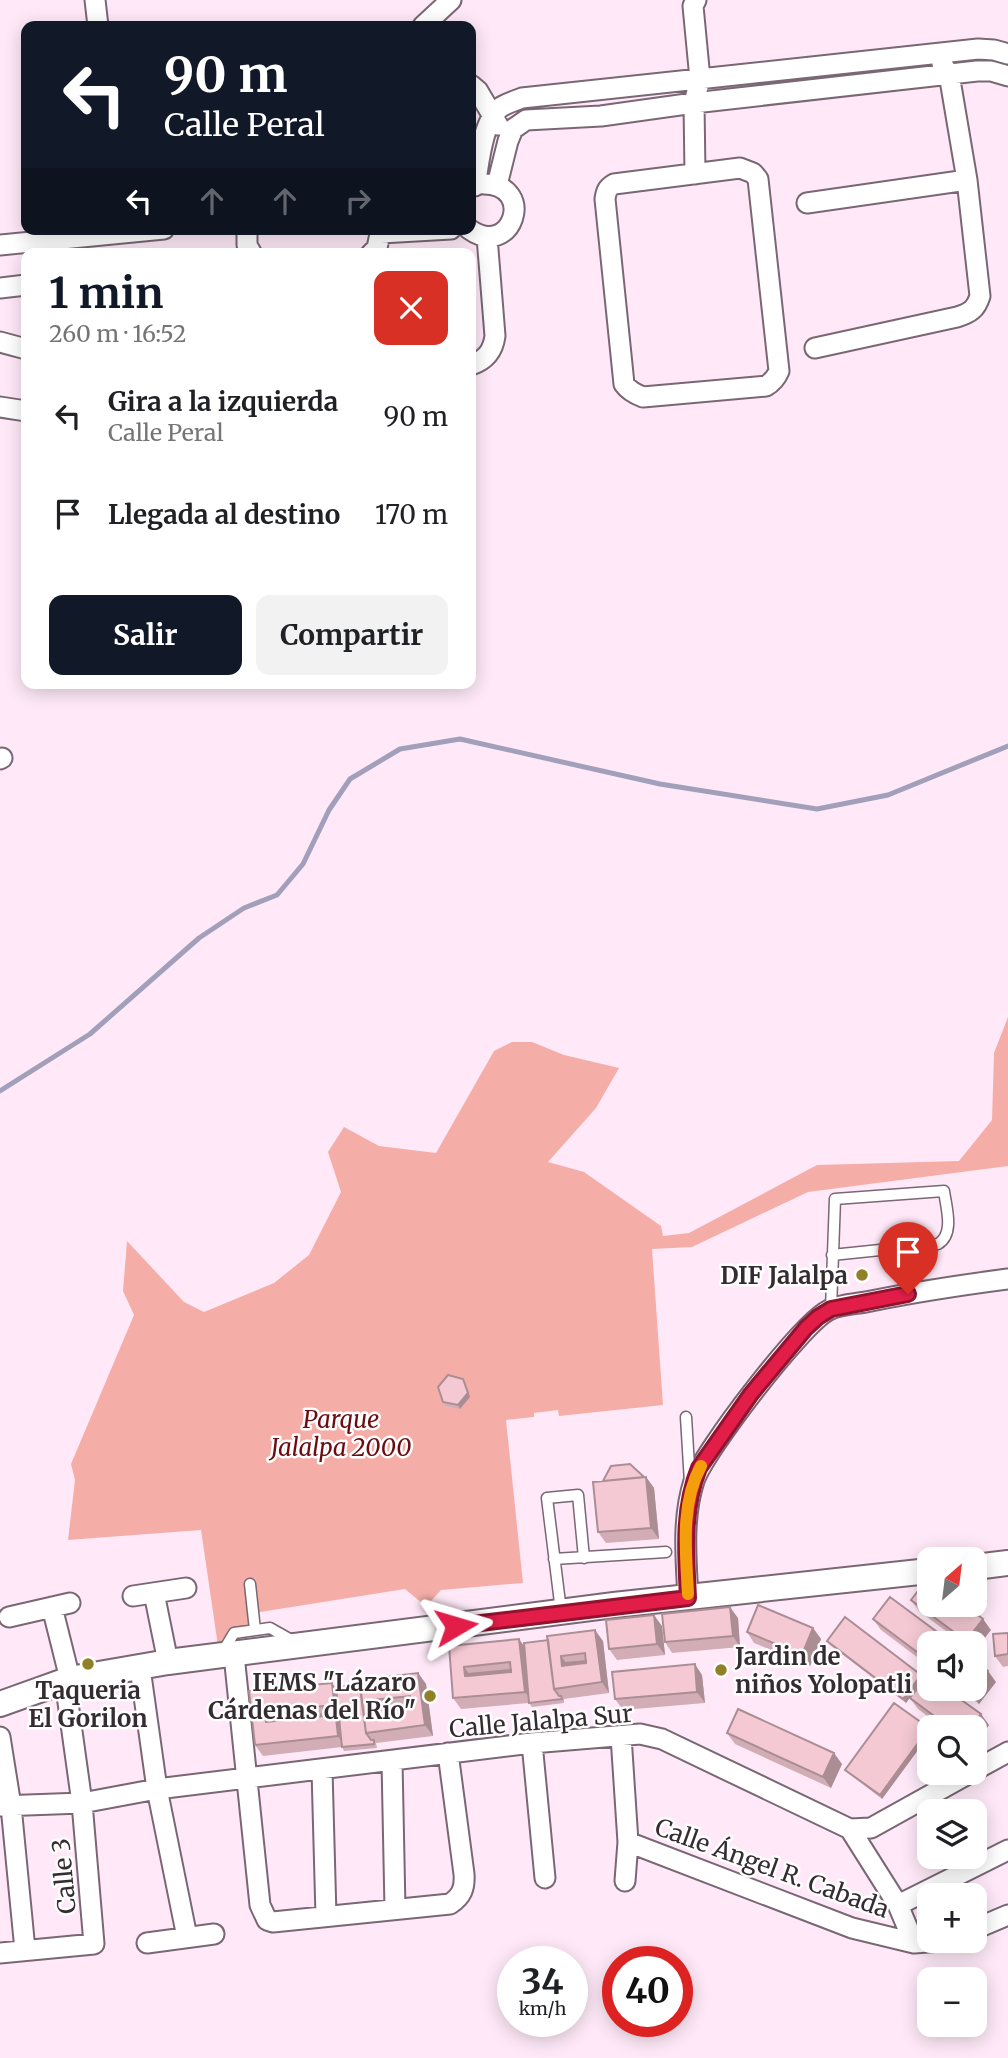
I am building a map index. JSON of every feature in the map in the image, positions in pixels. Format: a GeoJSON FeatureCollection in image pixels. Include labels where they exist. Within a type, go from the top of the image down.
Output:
{"type":"FeatureCollection","features":[{"type":"Feature","properties":{"kind":"street"},"geometry":{"type":"LineString","coordinates":[[95,0],[97,21]]}},
{"type":"Feature","properties":{"kind":"street"},"geometry":{"type":"LineString","coordinates":[[428,21],[451,0]]}},
{"type":"Feature","properties":{"kind":"street"},"geometry":{"type":"LineString","coordinates":[[695,174],[694,103],[700,79],[694,6],[696,0]]}},
{"type":"Feature","properties":{"kind":"street"},"geometry":{"type":"LineString","coordinates":[[476,175],[492,115],[502,106],[522,98],[978,49],[1008,54]]}},
{"type":"Feature","properties":{"kind":"street"},"geometry":{"type":"LineString","coordinates":[[815,348],[957,317],[968,314],[977,306],[980,296],[967,180],[949,74],[934,55]]}},
{"type":"Feature","properties":{"kind":"street"},"geometry":{"type":"LineString","coordinates":[[497,185],[513,129],[526,120],[601,116],[949,74],[991,71],[1008,76]]}},
{"type":"Feature","properties":{"kind":"street"},"geometry":{"type":"LineString","coordinates":[[476,89],[508,141]]}},
{"type":"Feature","properties":{"kind":"street"},"geometry":{"type":"LineString","coordinates":[[740,168],[753,173],[758,179],[779,370],[772,383],[766,386],[643,397],[629,390],[624,384],[606,192],[614,184],[695,174],[740,168]]}},
{"type":"Feature","properties":{"kind":"street"},"geometry":{"type":"LineString","coordinates":[[807,203],[967,180]]}},
{"type":"Feature","properties":{"kind":"street"},"geometry":{"type":"LineString","coordinates":[[476,187],[486,183],[506,190],[515,210],[507,230],[487,237],[476,235]]}},
{"type":"Feature","properties":{"kind":"street"},"geometry":{"type":"LineString","coordinates":[[0,246],[116,239],[135,235]]}},
{"type":"Feature","properties":{"kind":"street"},"geometry":{"type":"LineString","coordinates":[[476,364],[482,362],[489,353],[495,335],[487,237]]}},
{"type":"Feature","properties":{"kind":"street"},"geometry":{"type":"LineString","coordinates":[[0,288],[21,286]]}},
{"type":"Feature","properties":{"kind":"street"},"geometry":{"type":"LineString","coordinates":[[0,342],[21,348]]}},
{"type":"Feature","properties":{"kind":"street"},"geometry":{"type":"LineString","coordinates":[[0,407],[21,410]]}},
{"type":"Feature","properties":{"kind":"street"},"geometry":{"type":"LineString","coordinates":[[688,1598],[685,1531],[691,1493],[699,1468],[751,1394],[806,1328],[831,1309],[930,1290],[1008,1279]]}},
{"type":"Feature","properties":{"kind":"street"},"geometry":{"type":"LineString","coordinates":[[987,1566],[1008,1563]]}},
{"type":"Feature","properties":{"kind":"street"},"geometry":{"type":"LineString","coordinates":[[0,1704],[67,1680],[168,1662],[561,1612],[917,1573]]}},
{"type":"Feature","properties":{"kind":"street"},"geometry":{"type":"LineString","coordinates":[[133,1596],[186,1588]]}},
{"type":"Feature","properties":{"kind":"street"},"geometry":{"type":"LineString","coordinates":[[154,1593],[168,1662]]}},
{"type":"Feature","properties":{"kind":"street","name":"Calle 3"},"geometry":{"type":"LineString","coordinates":[[9,1617],[61,1605],[94,1944],[25,1950]]}},
{"type":"Feature","properties":{"kind":"street"},"geometry":{"type":"LineString","coordinates":[[227,1656],[247,1779],[260,1905],[267,1920],[273,1922],[450,1903],[460,1897],[465,1886],[464,1874],[448,1754]]}},
{"type":"Feature","properties":{"kind":"street"},"geometry":{"type":"LineString","coordinates":[[140,1668],[157,1789],[187,1937]]}},
{"type":"Feature","properties":{"kind":"street","name":"Calle Jalalpa Sur"},"geometry":{"type":"LineString","coordinates":[[6,1806],[82,1803],[157,1789],[532,1743],[640,1734],[662,1739],[850,1829]]}},
{"type":"Feature","properties":{"kind":"street"},"geometry":{"type":"LineString","coordinates":[[621,1736],[628,1842],[625,1881]]}},
{"type":"Feature","properties":{"kind":"street"},"geometry":{"type":"LineString","coordinates":[[0,1737],[25,1950],[0,1953]]}},
{"type":"Feature","properties":{"kind":"street"},"geometry":{"type":"LineString","coordinates":[[532,1743],[545,1878]]}},
{"type":"Feature","properties":{"kind":"street"},"geometry":{"type":"LineString","coordinates":[[987,1764],[1008,1752]]}},
{"type":"Feature","properties":{"kind":"street"},"geometry":{"type":"LineString","coordinates":[[392,1761],[395,1909]]}},
{"type":"Feature","properties":{"kind":"street"},"geometry":{"type":"LineString","coordinates":[[322,1770],[326,1916]]}},
{"type":"Feature","properties":{"kind":"street"},"geometry":{"type":"LineString","coordinates":[[914,1943],[898,1905],[850,1829],[871,1828],[949,1785]]}},
{"type":"Feature","properties":{"kind":"street","name":"Calle Ángel R. Cabada"},"geometry":{"type":"LineString","coordinates":[[628,1842],[852,1928],[917,1943]]}},
{"type":"Feature","properties":{"kind":"street"},"geometry":{"type":"LineString","coordinates":[[898,1905],[1008,1850]]}},
{"type":"Feature","properties":{"kind":"street"},"geometry":{"type":"LineString","coordinates":[[987,1924],[1008,1915]]}},
{"type":"Feature","properties":{"kind":"street"},"geometry":{"type":"LineString","coordinates":[[147,1943],[214,1934]]}},
{"type":"Feature","properties":{"kind":"lane"},"geometry":{"type":"LineString","coordinates":[[831,1309],[832,1255],[835,1199],[944,1191],[948,1230],[943,1241],[938,1244],[832,1255]]}},
{"type":"Feature","properties":{"kind":"lane"},"geometry":{"type":"LineString","coordinates":[[686,1417],[691,1493]]}},
{"type":"Feature","properties":{"kind":"lane"},"geometry":{"type":"LineString","coordinates":[[561,1612],[547,1498],[578,1495],[584,1558]]}},
{"type":"Feature","properties":{"kind":"lane"},"geometry":{"type":"LineString","coordinates":[[554,1559],[666,1552]]}},
{"type":"Feature","properties":{"kind":"lane"},"geometry":{"type":"LineString","coordinates":[[250,1584],[255,1630]]}},
{"type":"Feature","properties":{"kind":"lane"},"geometry":{"type":"LineString","coordinates":[[227,1656],[234,1633],[270,1628],[302,1646]]}},
{"type":"Feature","properties":{"kind":"green space","name":"Parque Jalalpa 2000"},"geometry":{"type":"Polygon","coordinates":[[[1008,1017],[1008,1166],[808,1192],[692,1247],[652,1249],[663,1405],[559,1416],[558,1410],[534,1413],[534,1417],[506,1420],[523,1583],[441,1590],[430,1602],[422,1603],[405,1589],[248,1614],[249,1626],[231,1628],[218,1646],[201,1530],[68,1540],[75,1480],[71,1464],[134,1315],[123,1291],[127,1241],[184,1302],[204,1312],[274,1283],[309,1255],[341,1192],[328,1152],[344,1127],[379,1146],[436,1153],[494,1051],[512,1042],[532,1042],[564,1055],[619,1068],[596,1108],[548,1162],[584,1172],[661,1226],[663,1236],[689,1233],[817,1165],[959,1161],[992,1120],[994,1053],[1008,1017]]]}},
{"type":"Feature","properties":{"kind":"building"},"geometry":{"type":"Polygon","coordinates":[[[448,1375],[463,1379],[468,1393],[458,1405],[443,1402],[438,1387],[448,1375]]]}},
{"type":"Feature","properties":{"kind":"building"},"geometry":{"type":"Polygon","coordinates":[[[630,1464],[644,1477],[603,1481],[611,1466],[630,1464]]]}},
{"type":"Feature","properties":{"kind":"building"},"geometry":{"type":"Polygon","coordinates":[[[646,1477],[651,1528],[598,1532],[593,1482],[646,1477]]]}},
{"type":"Feature","properties":{"kind":"building"},"geometry":{"type":"Polygon","coordinates":[[[917,1592],[917,1604],[911,1600],[917,1592]]]}},
{"type":"Feature","properties":{"kind":"building"},"geometry":{"type":"Polygon","coordinates":[[[890,1597],[936,1631],[917,1631],[917,1652],[873,1619],[890,1597]]]}},
{"type":"Feature","properties":{"kind":"building"},"geometry":{"type":"Polygon","coordinates":[[[758,1605],[813,1628],[802,1655],[747,1632],[758,1605]]]}},
{"type":"Feature","properties":{"kind":"building"},"geometry":{"type":"Polygon","coordinates":[[[730,1607],[733,1636],[665,1642],[662,1614],[730,1607]]]}},
{"type":"Feature","properties":{"kind":"building"},"geometry":{"type":"Polygon","coordinates":[[[654,1615],[657,1644],[609,1649],[606,1620],[654,1615]]]}},
{"type":"Feature","properties":{"kind":"building"},"geometry":{"type":"Polygon","coordinates":[[[845,1617],[917,1672],[917,1680],[903,1699],[827,1641],[845,1617]]]}},
{"type":"Feature","properties":{"kind":"building"},"geometry":{"type":"Polygon","coordinates":[[[934,1617],[983,1619],[974,1631],[953,1631],[934,1617]]]}},
{"type":"Feature","properties":{"kind":"building"},"geometry":{"type":"Polygon","coordinates":[[[595,1630],[602,1682],[554,1689],[547,1636],[595,1630]],[[585,1653],[561,1656],[562,1666],[586,1663],[585,1653]]]}},
{"type":"Feature","properties":{"kind":"building"},"geometry":{"type":"Polygon","coordinates":[[[1008,1633],[1008,1654],[995,1656],[993,1634],[1008,1633]]]}},
{"type":"Feature","properties":{"kind":"building"},"geometry":{"type":"Polygon","coordinates":[[[519,1639],[525,1692],[453,1698],[449,1646],[519,1639]],[[510,1662],[464,1667],[465,1676],[511,1672],[510,1662]]]}},
{"type":"Feature","properties":{"kind":"building"},"geometry":{"type":"Polygon","coordinates":[[[548,1640],[554,1689],[562,1699],[529,1703],[524,1643],[548,1640]]]}},
{"type":"Feature","properties":{"kind":"building"},"geometry":{"type":"Polygon","coordinates":[[[566,1663],[586,1663],[566,1665],[566,1663]]]}},
{"type":"Feature","properties":{"kind":"building"},"geometry":{"type":"Polygon","coordinates":[[[695,1664],[697,1692],[615,1699],[612,1672],[695,1664]]]}},
{"type":"Feature","properties":{"kind":"building"},"geometry":{"type":"Polygon","coordinates":[[[511,1672],[469,1676],[469,1674],[511,1672]]]}},
{"type":"Feature","properties":{"kind":"building"},"geometry":{"type":"Polygon","coordinates":[[[418,1673],[425,1725],[366,1733],[359,1680],[418,1673]],[[410,1696],[373,1700],[374,1710],[411,1706],[410,1696]]]}},
{"type":"Feature","properties":{"kind":"building"},"geometry":{"type":"Polygon","coordinates":[[[332,1683],[338,1736],[255,1745],[249,1691],[332,1683]],[[323,1706],[265,1712],[266,1722],[324,1716],[323,1706]]]}},
{"type":"Feature","properties":{"kind":"building"},"geometry":{"type":"Polygon","coordinates":[[[360,1684],[366,1733],[374,1740],[374,1744],[342,1747],[336,1687],[360,1684]]]}},
{"type":"Feature","properties":{"kind":"building"},"geometry":{"type":"Polygon","coordinates":[[[917,1689],[917,1701],[963,1701],[981,1714],[933,1715],[910,1698],[917,1689]]]}},
{"type":"Feature","properties":{"kind":"building"},"geometry":{"type":"Polygon","coordinates":[[[894,1703],[917,1719],[917,1744],[880,1795],[845,1770],[894,1703]]]}},
{"type":"Feature","properties":{"kind":"building"},"geometry":{"type":"Polygon","coordinates":[[[411,1706],[378,1709],[378,1708],[411,1706]]]}},
{"type":"Feature","properties":{"kind":"building"},"geometry":{"type":"Polygon","coordinates":[[[738,1709],[834,1753],[823,1777],[727,1733],[738,1709]]]}},
{"type":"Feature","properties":{"kind":"building"},"geometry":{"type":"Polygon","coordinates":[[[324,1716],[270,1721],[270,1720],[324,1716]]]}},
{"type":"Feature","properties":{"kind":"waterway"},"geometry":{"type":"LineString","coordinates":[[0,1091],[90,1034],[199,938],[244,908],[277,895],[303,864],[329,810],[350,779],[400,749],[460,739],[660,784],[817,809],[888,795],[1008,746]]}},
{"type":"Feature","properties":{"kind":"slow traffic"},"geometry":{"type":"LineString","coordinates":[[688,1594],[685,1531],[694,1480],[701,1466]]}},
{"type":"Feature","properties":{"kind":"place","name":"DIF Jalalpa"},"geometry":{"type":"Point","coordinates":[862,1275]}},
{"type":"Feature","properties":{"kind":"place","name":"Taqueria El Gorilon"},"geometry":{"type":"Point","coordinates":[88,1664]}},
{"type":"Feature","properties":{"kind":"place","name":"Jardin de niños Yolopatli"},"geometry":{"type":"Point","coordinates":[721,1670]}},
{"type":"Feature","properties":{"kind":"place","name":"IEMS \"Lázaro Cárdenas del Río\""},"geometry":{"type":"Point","coordinates":[430,1696]}},
{"type":"Feature","properties":{"kind":"route"},"geometry":{"type":"LineString","coordinates":[[456,1626],[688,1598],[685,1531],[694,1480],[699,1468],[751,1394],[818,1317],[831,1309],[908,1294]]}}]}
